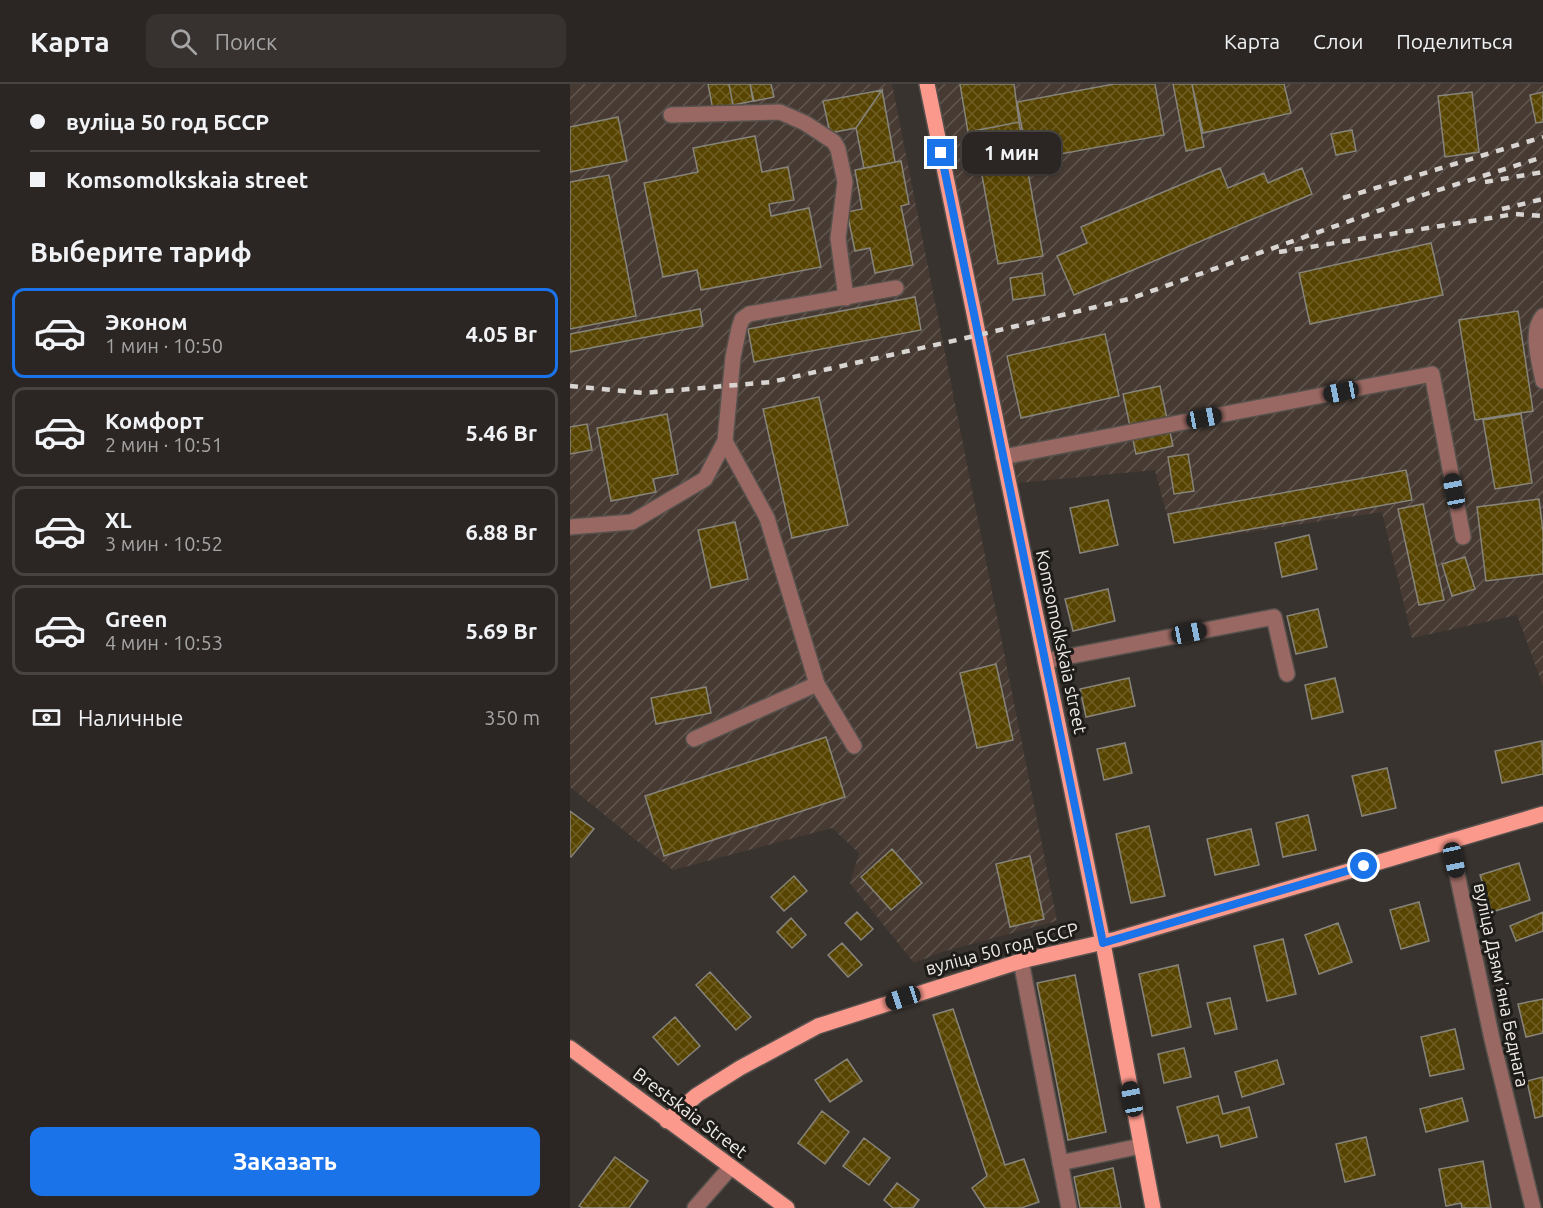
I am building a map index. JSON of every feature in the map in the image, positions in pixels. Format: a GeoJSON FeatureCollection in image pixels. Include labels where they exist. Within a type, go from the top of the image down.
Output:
{"type":"FeatureCollection","features":[{"type":"Feature","properties":{"kind":"main road","name":"Komsomolkskaia street"},"geometry":{"type":"LineString","coordinates":[[927,84],[1103,943],[1153,1208]]}},
{"type":"Feature","properties":{"kind":"main road","name":"вуліца 50 год БССР"},"geometry":{"type":"LineString","coordinates":[[667,1121],[705,1089],[818,1026],[1021,961],[1103,943],[1543,814]]}},
{"type":"Feature","properties":{"kind":"main road","name":"Brestskaia Street"},"geometry":{"type":"LineString","coordinates":[[570,1048],[730,1168],[788,1208]]}},
{"type":"Feature","properties":{"kind":"street"},"geometry":{"type":"LineString","coordinates":[[671,115],[780,112],[806,123],[834,142],[838,149],[845,182],[838,238],[846,298]]}},
{"type":"Feature","properties":{"kind":"street"},"geometry":{"type":"LineString","coordinates":[[570,526],[632,522],[705,478],[725,441],[733,357],[742,319],[749,314],[896,288]]}},
{"type":"Feature","properties":{"kind":"street"},"geometry":{"type":"LineString","coordinates":[[1543,316],[1540,319],[1536,343],[1543,381]]}},
{"type":"Feature","properties":{"kind":"street"},"geometry":{"type":"LineString","coordinates":[[1004,457],[1432,374],[1463,537]]}},
{"type":"Feature","properties":{"kind":"street"},"geometry":{"type":"LineString","coordinates":[[725,441],[766,518],[817,684],[854,746]]}},
{"type":"Feature","properties":{"kind":"street"},"geometry":{"type":"LineString","coordinates":[[1045,661],[1274,617],[1287,674]]}},
{"type":"Feature","properties":{"kind":"street"},"geometry":{"type":"LineString","coordinates":[[694,739],[817,684]]}},
{"type":"Feature","properties":{"kind":"street","name":"вуліца Дзямʼяна Беднага"},"geometry":{"type":"LineString","coordinates":[[1450,841],[1492,1039],[1533,1208]]}},
{"type":"Feature","properties":{"kind":"street"},"geometry":{"type":"LineString","coordinates":[[1021,961],[1069,1208]]}},
{"type":"Feature","properties":{"kind":"street"},"geometry":{"type":"LineString","coordinates":[[1060,1163],[1141,1146]]}},
{"type":"Feature","properties":{"kind":"street"},"geometry":{"type":"LineString","coordinates":[[695,1208],[730,1168]]}},
{"type":"Feature","properties":{"kind":"shaded area"},"geometry":{"type":"Polygon","coordinates":[[[570,84],[892,84],[1057,921],[942,952],[914,963],[850,883],[859,853],[832,828],[673,870],[570,787],[570,84]]]}},
{"type":"Feature","properties":{"kind":"shaded area"},"geometry":{"type":"Polygon","coordinates":[[[936,84],[1543,84],[1543,686],[1517,615],[1412,638],[1382,512],[1174,543],[1155,470],[1018,483],[936,84]]]}},
{"type":"Feature","properties":{"kind":"building"},"geometry":{"type":"Polygon","coordinates":[[[708,84],[729,84],[733,105],[713,110],[708,84]]]}},
{"type":"Feature","properties":{"kind":"building"},"geometry":{"type":"Polygon","coordinates":[[[729,84],[750,84],[753,101],[733,105],[729,84]]]}},
{"type":"Feature","properties":{"kind":"building"},"geometry":{"type":"Polygon","coordinates":[[[750,84],[771,84],[774,97],[754,101],[750,84]]]}},
{"type":"Feature","properties":{"kind":"building"},"geometry":{"type":"Polygon","coordinates":[[[960,84],[1014,84],[1019,122],[968,132],[960,84]]]}},
{"type":"Feature","properties":{"kind":"building"},"geometry":{"type":"Polygon","coordinates":[[[1114,84],[1155,84],[1164,135],[1028,160],[1017,102],[1114,84]]]}},
{"type":"Feature","properties":{"kind":"building"},"geometry":{"type":"Polygon","coordinates":[[[1173,84],[1192,84],[1204,147],[1186,151],[1173,84]]]}},
{"type":"Feature","properties":{"kind":"building"},"geometry":{"type":"Polygon","coordinates":[[[1192,84],[1284,84],[1291,113],[1203,133],[1192,84]]]}},
{"type":"Feature","properties":{"kind":"building"},"geometry":{"type":"Polygon","coordinates":[[[882,90],[895,162],[864,168],[856,128],[882,90]]]}},
{"type":"Feature","properties":{"kind":"building"},"geometry":{"type":"Polygon","coordinates":[[[882,90],[856,128],[830,133],[823,101],[882,90]]]}},
{"type":"Feature","properties":{"kind":"building"},"geometry":{"type":"Polygon","coordinates":[[[1472,92],[1479,152],[1445,157],[1438,96],[1472,92]]]}},
{"type":"Feature","properties":{"kind":"building"},"geometry":{"type":"Polygon","coordinates":[[[1543,92],[1543,122],[1536,123],[1530,95],[1543,92]]]}},
{"type":"Feature","properties":{"kind":"building"},"geometry":{"type":"Polygon","coordinates":[[[618,117],[627,161],[570,172],[570,127],[618,117]]]}},
{"type":"Feature","properties":{"kind":"building"},"geometry":{"type":"Polygon","coordinates":[[[1019,122],[1043,256],[998,264],[974,131],[1019,122]]]}},
{"type":"Feature","properties":{"kind":"building"},"geometry":{"type":"Polygon","coordinates":[[[1352,130],[1356,151],[1336,155],[1331,134],[1352,130]]]}},
{"type":"Feature","properties":{"kind":"building"},"geometry":{"type":"Polygon","coordinates":[[[755,136],[762,172],[788,167],[794,200],[769,204],[771,216],[809,208],[821,267],[701,290],[697,270],[663,277],[644,183],[698,172],[693,148],[755,136]]]}},
{"type":"Feature","properties":{"kind":"building"},"geometry":{"type":"Polygon","coordinates":[[[901,161],[909,204],[901,206],[913,265],[875,273],[870,248],[855,251],[847,212],[862,209],[855,170],[901,161]]]}},
{"type":"Feature","properties":{"kind":"building"},"geometry":{"type":"Polygon","coordinates":[[[1220,168],[1228,188],[1264,173],[1268,183],[1302,168],[1312,194],[1074,295],[1057,256],[1087,243],[1081,227],[1220,168]]]}},
{"type":"Feature","properties":{"kind":"building"},"geometry":{"type":"Polygon","coordinates":[[[609,175],[636,316],[570,329],[570,182],[609,175]]]}},
{"type":"Feature","properties":{"kind":"building"},"geometry":{"type":"Polygon","coordinates":[[[1431,243],[1443,295],[1310,324],[1299,273],[1431,243]]]}},
{"type":"Feature","properties":{"kind":"building"},"geometry":{"type":"Polygon","coordinates":[[[1042,273],[1045,295],[1013,300],[1010,278],[1042,273]]]}},
{"type":"Feature","properties":{"kind":"building"},"geometry":{"type":"Polygon","coordinates":[[[915,297],[921,330],[754,362],[748,329],[915,297]]]}},
{"type":"Feature","properties":{"kind":"building"},"geometry":{"type":"Polygon","coordinates":[[[700,309],[703,326],[570,352],[570,334],[700,309]]]}},
{"type":"Feature","properties":{"kind":"building"},"geometry":{"type":"Polygon","coordinates":[[[1518,311],[1533,411],[1475,420],[1459,320],[1518,311]]]}},
{"type":"Feature","properties":{"kind":"building"},"geometry":{"type":"Polygon","coordinates":[[[1105,334],[1119,396],[1021,418],[1007,356],[1105,334]]]}},
{"type":"Feature","properties":{"kind":"building"},"geometry":{"type":"Polygon","coordinates":[[[1160,386],[1173,446],[1136,454],[1123,394],[1160,386]]]}},
{"type":"Feature","properties":{"kind":"building"},"geometry":{"type":"Polygon","coordinates":[[[819,397],[848,525],[792,538],[763,409],[819,397]]]}},
{"type":"Feature","properties":{"kind":"building"},"geometry":{"type":"Polygon","coordinates":[[[667,414],[678,474],[653,479],[656,492],[611,501],[597,428],[667,414]]]}},
{"type":"Feature","properties":{"kind":"building"},"geometry":{"type":"Polygon","coordinates":[[[1521,414],[1532,483],[1495,489],[1483,420],[1521,414]]]}},
{"type":"Feature","properties":{"kind":"building"},"geometry":{"type":"Polygon","coordinates":[[[587,424],[592,450],[570,454],[570,427],[587,424]]]}},
{"type":"Feature","properties":{"kind":"building"},"geometry":{"type":"Polygon","coordinates":[[[1188,454],[1194,491],[1174,494],[1168,457],[1188,454]]]}},
{"type":"Feature","properties":{"kind":"building"},"geometry":{"type":"Polygon","coordinates":[[[1406,470],[1412,500],[1174,543],[1168,514],[1406,470]]]}},
{"type":"Feature","properties":{"kind":"building"},"geometry":{"type":"Polygon","coordinates":[[[1539,499],[1543,532],[1543,574],[1486,581],[1477,507],[1539,499]]]}},
{"type":"Feature","properties":{"kind":"building"},"geometry":{"type":"Polygon","coordinates":[[[1108,500],[1118,545],[1080,553],[1070,508],[1108,500]]]}},
{"type":"Feature","properties":{"kind":"building"},"geometry":{"type":"Polygon","coordinates":[[[1423,504],[1444,600],[1419,605],[1398,509],[1423,504]]]}},
{"type":"Feature","properties":{"kind":"building"},"geometry":{"type":"Polygon","coordinates":[[[735,522],[748,579],[711,588],[698,530],[735,522]]]}},
{"type":"Feature","properties":{"kind":"building"},"geometry":{"type":"Polygon","coordinates":[[[1309,535],[1317,569],[1282,577],[1275,543],[1309,535]]]}},
{"type":"Feature","properties":{"kind":"building"},"geometry":{"type":"Polygon","coordinates":[[[1465,557],[1475,589],[1452,596],[1442,564],[1465,557]]]}},
{"type":"Feature","properties":{"kind":"building"},"geometry":{"type":"Polygon","coordinates":[[[1108,589],[1115,621],[1073,631],[1065,599],[1108,589]]]}},
{"type":"Feature","properties":{"kind":"building"},"geometry":{"type":"Polygon","coordinates":[[[1318,609],[1327,647],[1296,654],[1287,616],[1318,609]]]}},
{"type":"Feature","properties":{"kind":"building"},"geometry":{"type":"Polygon","coordinates":[[[996,664],[1013,740],[977,748],[960,673],[996,664]]]}},
{"type":"Feature","properties":{"kind":"building"},"geometry":{"type":"Polygon","coordinates":[[[1129,678],[1135,706],[1086,717],[1080,689],[1129,678]]]}},
{"type":"Feature","properties":{"kind":"building"},"geometry":{"type":"Polygon","coordinates":[[[1335,678],[1343,712],[1312,719],[1305,685],[1335,678]]]}},
{"type":"Feature","properties":{"kind":"building"},"geometry":{"type":"Polygon","coordinates":[[[706,687],[711,713],[656,724],[651,698],[706,687]]]}},
{"type":"Feature","properties":{"kind":"building"},"geometry":{"type":"Polygon","coordinates":[[[826,737],[845,797],[664,856],[645,796],[826,737]]]}},
{"type":"Feature","properties":{"kind":"building"},"geometry":{"type":"Polygon","coordinates":[[[1542,741],[1543,774],[1502,783],[1495,751],[1542,741]]]}},
{"type":"Feature","properties":{"kind":"building"},"geometry":{"type":"Polygon","coordinates":[[[1125,743],[1132,773],[1104,780],[1097,749],[1125,743]]]}},
{"type":"Feature","properties":{"kind":"building"},"geometry":{"type":"Polygon","coordinates":[[[1387,768],[1396,808],[1362,816],[1352,776],[1387,768]]]}},
{"type":"Feature","properties":{"kind":"building"},"geometry":{"type":"Polygon","coordinates":[[[570,811],[594,829],[571,857],[570,856],[570,811]]]}},
{"type":"Feature","properties":{"kind":"building"},"geometry":{"type":"Polygon","coordinates":[[[1308,815],[1316,850],[1283,857],[1276,823],[1308,815]]]}},
{"type":"Feature","properties":{"kind":"building"},"geometry":{"type":"Polygon","coordinates":[[[1149,826],[1165,896],[1131,903],[1116,834],[1149,826]]]}},
{"type":"Feature","properties":{"kind":"building"},"geometry":{"type":"Polygon","coordinates":[[[1251,829],[1259,865],[1215,875],[1207,839],[1251,829]]]}},
{"type":"Feature","properties":{"kind":"building"},"geometry":{"type":"Polygon","coordinates":[[[892,849],[922,883],[891,910],[861,877],[892,849]]]}},
{"type":"Feature","properties":{"kind":"building"},"geometry":{"type":"Polygon","coordinates":[[[1030,856],[1044,919],[1010,927],[996,864],[1030,856]]]}},
{"type":"Feature","properties":{"kind":"building"},"geometry":{"type":"Polygon","coordinates":[[[1519,863],[1530,900],[1492,912],[1480,875],[1519,863]]]}},
{"type":"Feature","properties":{"kind":"building"},"geometry":{"type":"Polygon","coordinates":[[[794,876],[807,891],[784,911],[771,897],[794,876]]]}},
{"type":"Feature","properties":{"kind":"building"},"geometry":{"type":"Polygon","coordinates":[[[1419,902],[1429,941],[1401,949],[1390,910],[1419,902]]]}},
{"type":"Feature","properties":{"kind":"building"},"geometry":{"type":"Polygon","coordinates":[[[857,912],[873,929],[861,940],[845,923],[857,912]]]}},
{"type":"Feature","properties":{"kind":"building"},"geometry":{"type":"Polygon","coordinates":[[[1543,912],[1543,931],[1516,941],[1510,926],[1543,912]]]}},
{"type":"Feature","properties":{"kind":"building"},"geometry":{"type":"Polygon","coordinates":[[[791,918],[806,935],[792,948],[777,932],[791,918]]]}},
{"type":"Feature","properties":{"kind":"building"},"geometry":{"type":"Polygon","coordinates":[[[1338,923],[1352,962],[1319,974],[1305,935],[1338,923]]]}},
{"type":"Feature","properties":{"kind":"building"},"geometry":{"type":"Polygon","coordinates":[[[1283,939],[1296,994],[1267,1001],[1254,946],[1283,939]]]}},
{"type":"Feature","properties":{"kind":"building"},"geometry":{"type":"Polygon","coordinates":[[[842,943],[862,965],[848,977],[828,955],[842,943]]]}},
{"type":"Feature","properties":{"kind":"building"},"geometry":{"type":"Polygon","coordinates":[[[1178,965],[1191,1027],[1152,1036],[1139,974],[1178,965]]]}},
{"type":"Feature","properties":{"kind":"building"},"geometry":{"type":"Polygon","coordinates":[[[710,972],[751,1017],[736,1030],[696,985],[710,972]]]}},
{"type":"Feature","properties":{"kind":"building"},"geometry":{"type":"Polygon","coordinates":[[[1075,975],[1106,1132],[1068,1140],[1037,983],[1075,975]]]}},
{"type":"Feature","properties":{"kind":"building"},"geometry":{"type":"Polygon","coordinates":[[[1230,998],[1237,1029],[1215,1034],[1207,1003],[1230,998]]]}},
{"type":"Feature","properties":{"kind":"building"},"geometry":{"type":"Polygon","coordinates":[[[1543,999],[1543,1033],[1526,1037],[1518,1004],[1543,999]]]}},
{"type":"Feature","properties":{"kind":"building"},"geometry":{"type":"Polygon","coordinates":[[[953,1009],[1005,1165],[1024,1159],[1039,1202],[1021,1208],[985,1208],[972,1188],[987,1176],[933,1015],[953,1009]]]}},
{"type":"Feature","properties":{"kind":"building"},"geometry":{"type":"Polygon","coordinates":[[[675,1017],[700,1046],[678,1065],[653,1037],[675,1017]]]}},
{"type":"Feature","properties":{"kind":"building"},"geometry":{"type":"Polygon","coordinates":[[[1455,1029],[1464,1069],[1430,1076],[1421,1037],[1455,1029]]]}},
{"type":"Feature","properties":{"kind":"building"},"geometry":{"type":"Polygon","coordinates":[[[1184,1048],[1191,1077],[1164,1083],[1158,1054],[1184,1048]]]}},
{"type":"Feature","properties":{"kind":"building"},"geometry":{"type":"Polygon","coordinates":[[[847,1059],[862,1081],[830,1102],[815,1080],[847,1059]]]}},
{"type":"Feature","properties":{"kind":"building"},"geometry":{"type":"Polygon","coordinates":[[[1277,1060],[1284,1084],[1242,1097],[1235,1072],[1277,1060]]]}},
{"type":"Feature","properties":{"kind":"building"},"geometry":{"type":"Polygon","coordinates":[[[1543,1077],[1543,1116],[1535,1118],[1527,1081],[1543,1077]]]}},
{"type":"Feature","properties":{"kind":"building"},"geometry":{"type":"Polygon","coordinates":[[[1218,1096],[1223,1114],[1249,1107],[1257,1137],[1221,1147],[1218,1135],[1187,1143],[1177,1107],[1218,1096]]]}},
{"type":"Feature","properties":{"kind":"building"},"geometry":{"type":"Polygon","coordinates":[[[1462,1098],[1468,1121],[1426,1132],[1420,1109],[1462,1098]]]}},
{"type":"Feature","properties":{"kind":"building"},"geometry":{"type":"Polygon","coordinates":[[[822,1111],[849,1132],[825,1164],[798,1143],[822,1111]]]}},
{"type":"Feature","properties":{"kind":"building"},"geometry":{"type":"Polygon","coordinates":[[[1366,1137],[1375,1175],[1345,1182],[1336,1144],[1366,1137]]]}},
{"type":"Feature","properties":{"kind":"building"},"geometry":{"type":"Polygon","coordinates":[[[864,1138],[890,1158],[869,1185],[843,1166],[864,1138]]]}},
{"type":"Feature","properties":{"kind":"building"},"geometry":{"type":"Polygon","coordinates":[[[615,1157],[648,1181],[629,1208],[583,1208],[579,1206],[615,1157]]]}},
{"type":"Feature","properties":{"kind":"building"},"geometry":{"type":"Polygon","coordinates":[[[1483,1161],[1491,1208],[1462,1208],[1461,1203],[1446,1206],[1439,1169],[1483,1161]]]}},
{"type":"Feature","properties":{"kind":"building"},"geometry":{"type":"Polygon","coordinates":[[[1113,1168],[1121,1208],[1080,1208],[1074,1177],[1113,1168]]]}},
{"type":"Feature","properties":{"kind":"building"},"geometry":{"type":"Polygon","coordinates":[[[897,1183],[919,1200],[913,1208],[893,1208],[884,1200],[897,1183]]]}},
{"type":"Feature","properties":{"kind":"railway"},"geometry":{"type":"LineString","coordinates":[[1343,198],[1543,137]]}},
{"type":"Feature","properties":{"kind":"railway"},"geometry":{"type":"LineString","coordinates":[[570,386],[644,393],[771,382],[979,335],[1129,299],[1429,193],[1543,157]]}},
{"type":"Feature","properties":{"kind":"railway"},"geometry":{"type":"LineString","coordinates":[[1485,182],[1543,172]]}},
{"type":"Feature","properties":{"kind":"railway"},"geometry":{"type":"LineString","coordinates":[[1502,209],[1543,199]]}},
{"type":"Feature","properties":{"kind":"railway"},"geometry":{"type":"LineString","coordinates":[[1279,252],[1515,214],[1543,216]]}},
{"type":"Feature","properties":{"kind":"route"},"geometry":{"type":"LineString","coordinates":[[941,153],[1103,943],[1364,866]]}}]}
